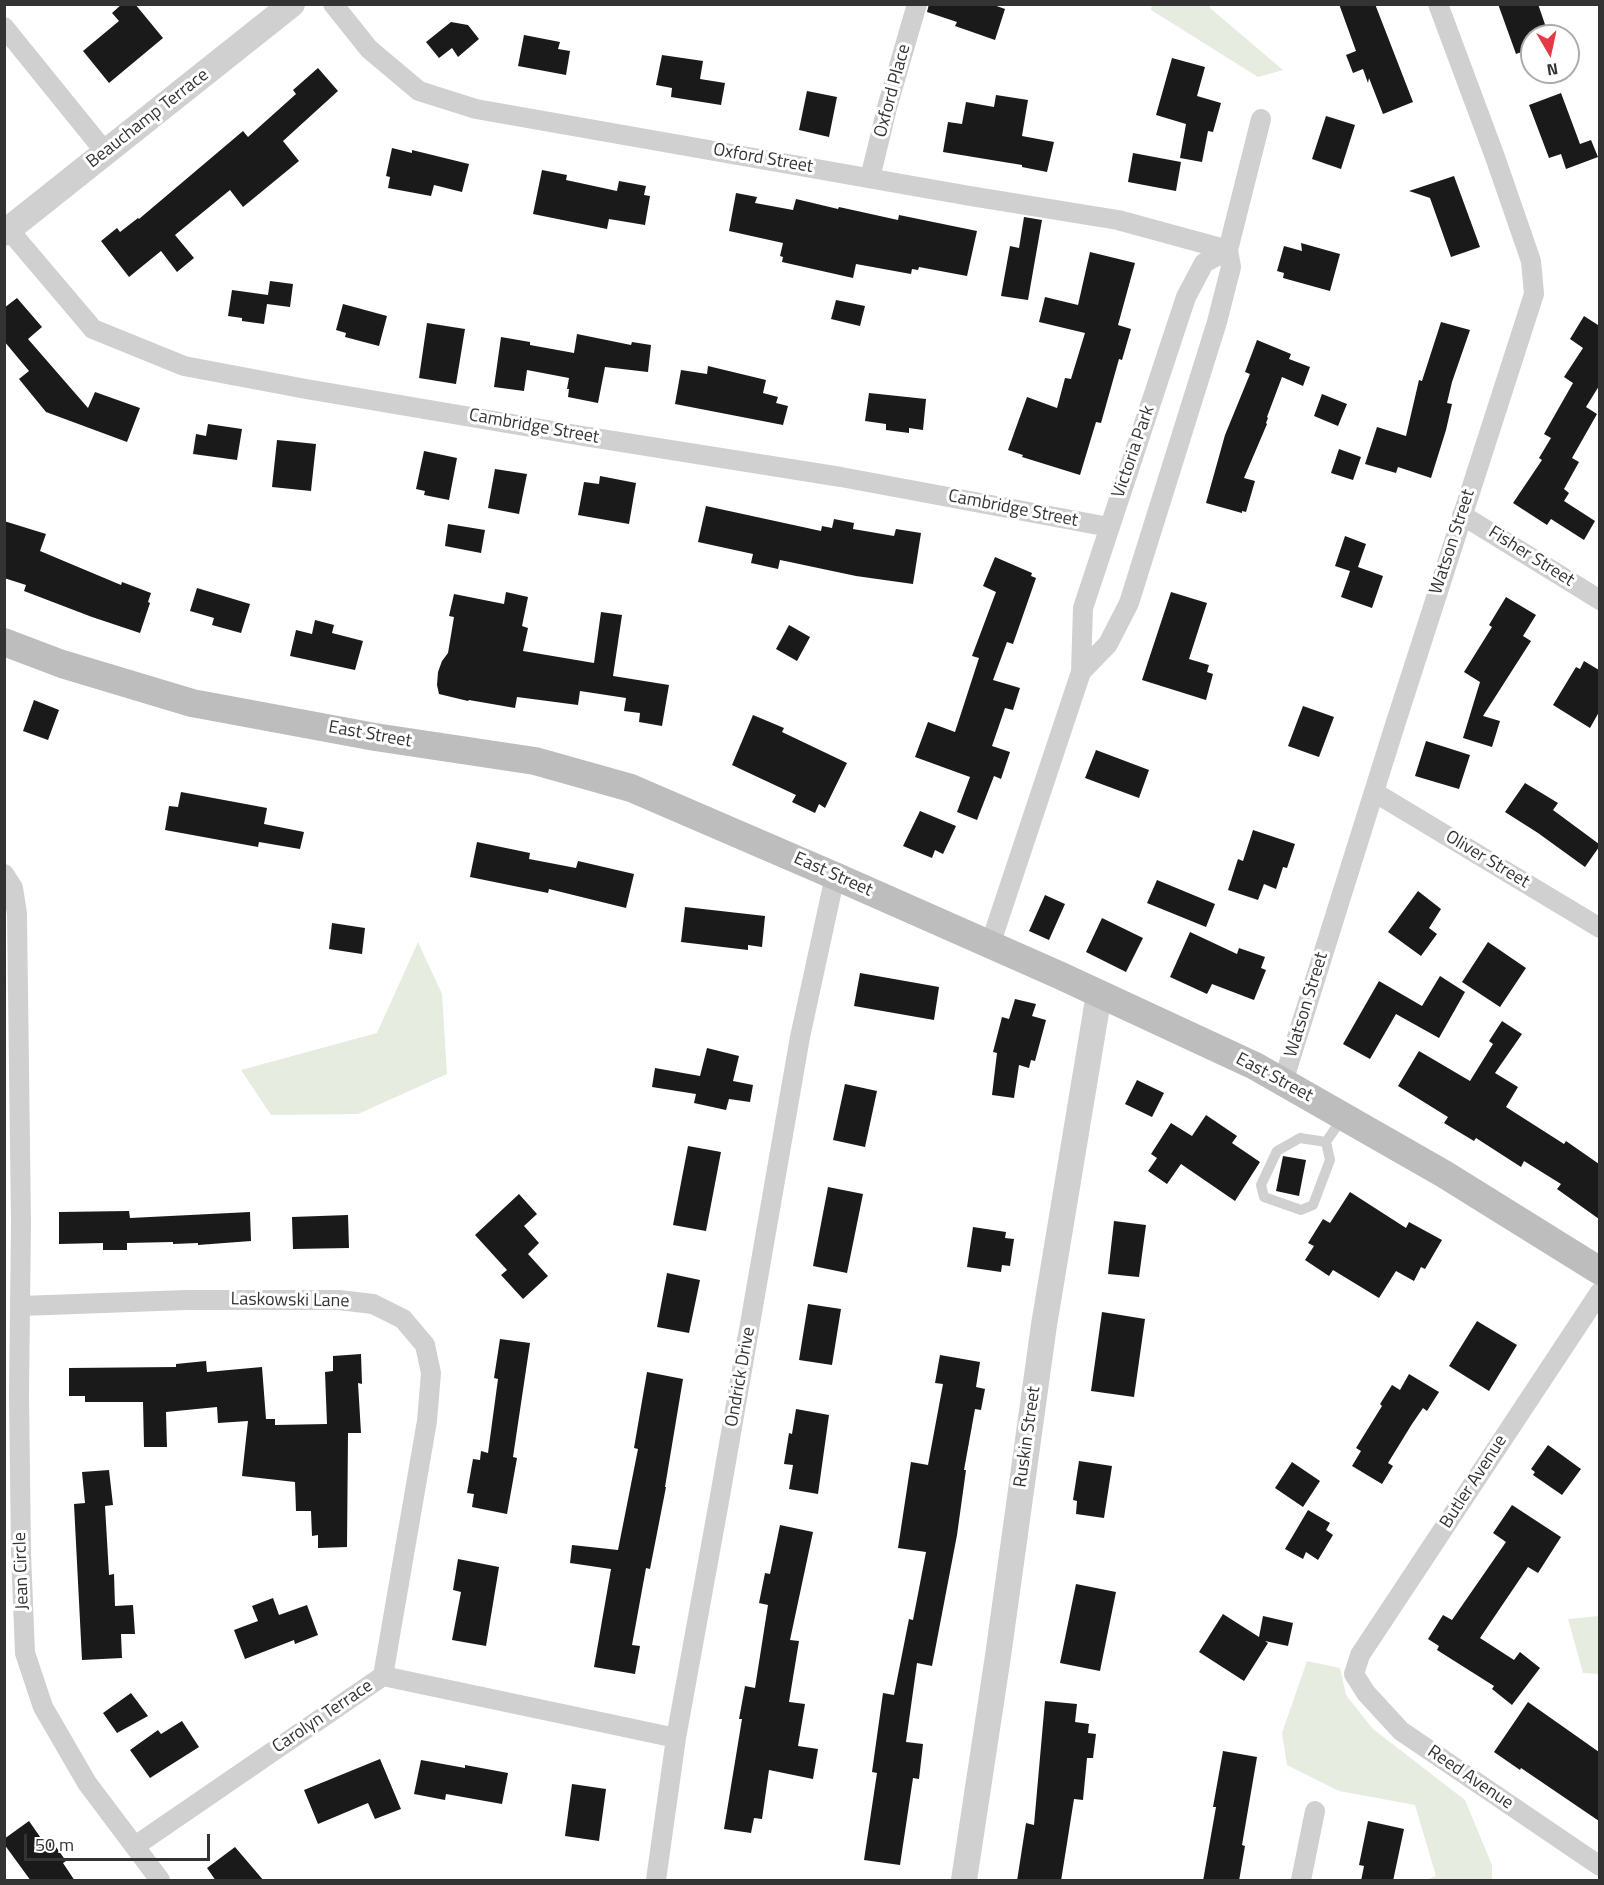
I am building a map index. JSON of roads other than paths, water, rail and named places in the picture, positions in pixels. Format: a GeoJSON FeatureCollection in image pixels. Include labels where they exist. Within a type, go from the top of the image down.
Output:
{"type":"FeatureCollection","features":[{"type":"Feature","properties":{"kind":"main road","name":"East Street"},"geometry":{"type":"LineString","coordinates":[[4,642],[62,664],[192,703],[375,737],[535,761],[631,788],[990,945],[1255,1066],[1444,1174],[1599,1271]]}},
{"type":"Feature","properties":{"kind":"street","name":"Beauchamp Terrace"},"geometry":{"type":"LineString","coordinates":[[7,232],[292,4]]}},
{"type":"Feature","properties":{"kind":"street","name":"Oxford Street"},"geometry":{"type":"LineString","coordinates":[[333,4],[369,49],[418,91],[476,109],[1118,220],[1228,250]]}},
{"type":"Feature","properties":{"kind":"street","name":"Oxford Place"},"geometry":{"type":"LineString","coordinates":[[870,178],[888,104],[917,4]]}},
{"type":"Feature","properties":{"kind":"street","name":"Watson Street"},"geometry":{"type":"LineString","coordinates":[[1283,1082],[1534,294],[1531,261],[1438,4]]}},
{"type":"Feature","properties":{"kind":"street"},"geometry":{"type":"LineString","coordinates":[[4,27],[106,153]]}},
{"type":"Feature","properties":{"kind":"street","name":"Victoria Park"},"geometry":{"type":"LineString","coordinates":[[1081,672],[1108,644],[1129,603],[1217,322],[1231,267],[1228,250],[1261,119]]}},
{"type":"Feature","properties":{"kind":"street","name":"Cambridge Street"},"geometry":{"type":"LineString","coordinates":[[7,232],[93,329],[184,366],[375,401],[841,477],[1109,527]]}},
{"type":"Feature","properties":{"kind":"street","name":"Victoria Park"},"geometry":{"type":"LineString","coordinates":[[990,945],[1081,672],[1083,608],[1186,297],[1204,263],[1228,250]]}},
{"type":"Feature","properties":{"kind":"street","name":"Fisher Street"},"geometry":{"type":"LineString","coordinates":[[1462,515],[1599,600]]}},
{"type":"Feature","properties":{"kind":"street","name":"Oliver Street"},"geometry":{"type":"LineString","coordinates":[[1374,792],[1599,928]]}},
{"type":"Feature","properties":{"kind":"street","name":"Jean Circle"},"geometry":{"type":"LineString","coordinates":[[4,874],[13,888],[17,914],[21,1223],[20,1520],[25,1653],[43,1707],[87,1783],[160,1881]]}},
{"type":"Feature","properties":{"kind":"street","name":"Ondrick Drive"},"geometry":{"type":"LineString","coordinates":[[656,1881],[676,1738],[800,1037],[835,876]]}},
{"type":"Feature","properties":{"kind":"street","name":"Ruskin Street"},"geometry":{"type":"LineString","coordinates":[[964,1881],[1044,1325],[1099,994]]}},
{"type":"Feature","properties":{"kind":"street","name":"Butler Avenue"},"geometry":{"type":"LineString","coordinates":[[1354,1674],[1360,1655],[1599,1292]]}},
{"type":"Feature","properties":{"kind":"street","name":"Laskowski Lane"},"geometry":{"type":"LineString","coordinates":[[21,1306],[186,1300],[339,1300],[373,1304],[403,1319],[425,1345],[430,1373],[427,1421],[383,1676]]}},
{"type":"Feature","properties":{"kind":"street","name":"Reed Avenue"},"geometry":{"type":"LineString","coordinates":[[1354,1674],[1366,1693],[1401,1731],[1599,1866]]}},
{"type":"Feature","properties":{"kind":"street","name":"Carolyn Terrace"},"geometry":{"type":"LineString","coordinates":[[135,1846],[383,1676],[676,1738]]}},
{"type":"Feature","properties":{"kind":"street"},"geometry":{"type":"LineString","coordinates":[[1301,1881],[1315,1811]]}},
{"type":"Feature","properties":{"kind":"lane"},"geometry":{"type":"LineString","coordinates":[[1326,1142],[1300,1137],[1277,1151],[1261,1185],[1264,1197],[1301,1210],[1313,1205],[1330,1160],[1326,1142],[1343,1116]]}}]}
